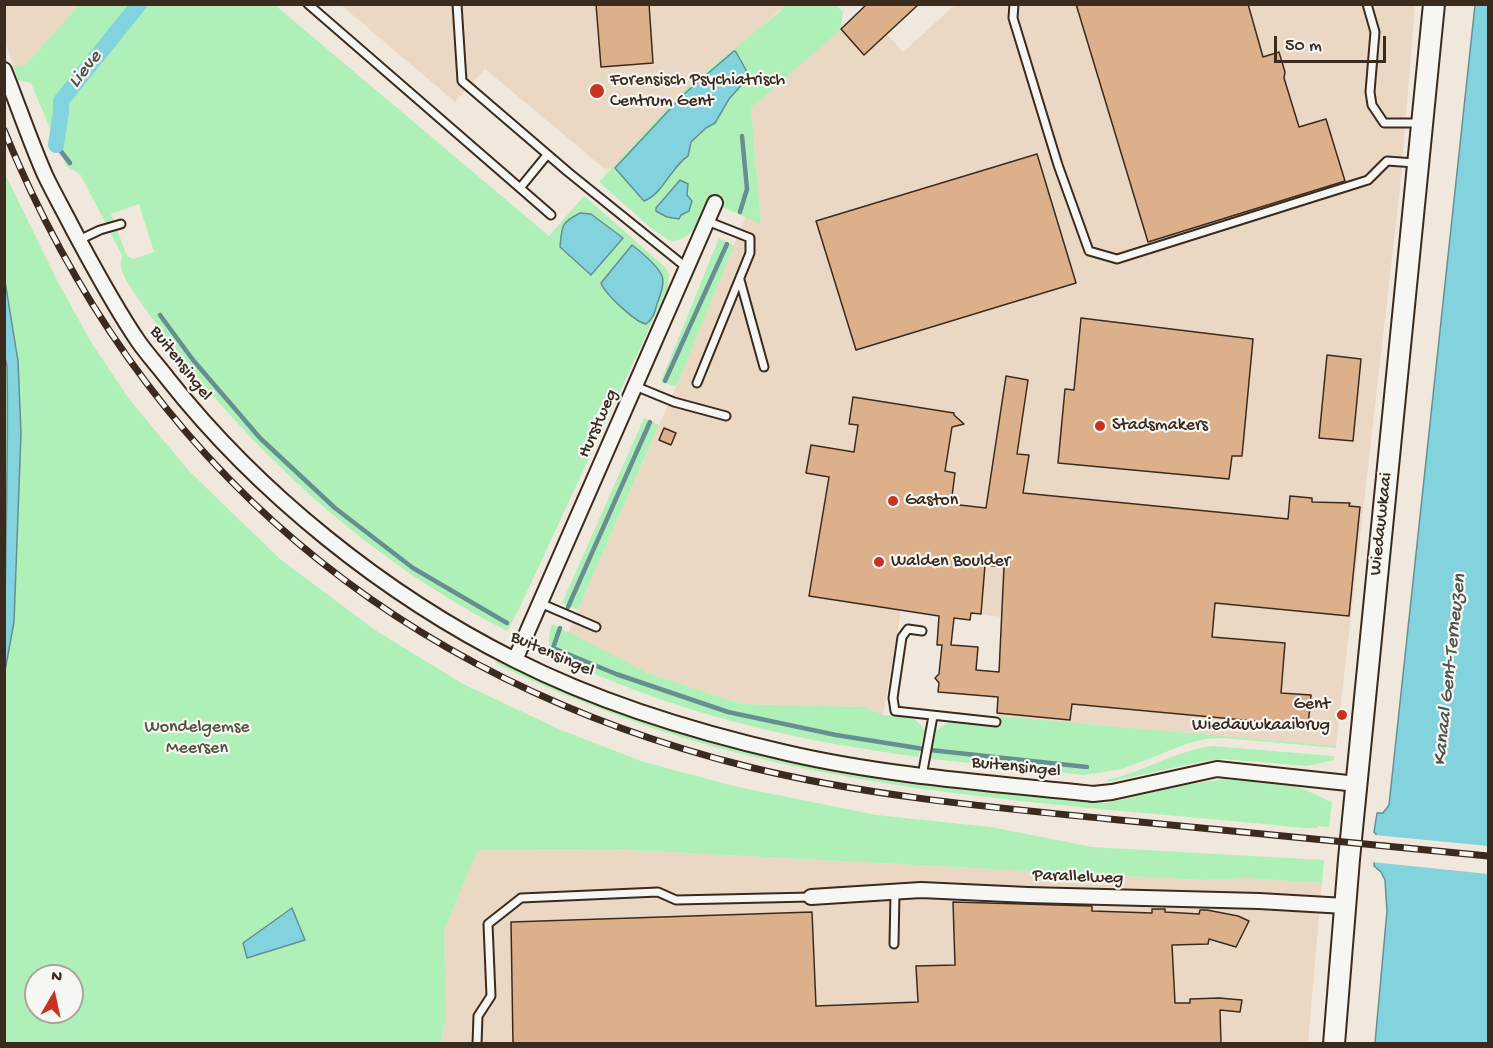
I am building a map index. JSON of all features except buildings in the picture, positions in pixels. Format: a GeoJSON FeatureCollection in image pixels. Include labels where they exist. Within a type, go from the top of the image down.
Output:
{"type":"FeatureCollection","features":[{"type":"Feature","properties":{"kind":"main road","name":"Wiedauwkaai"},"geometry":{"type":"LineString","coordinates":[[1334,1044],[1349,859],[1434,4]]}},
{"type":"Feature","properties":{"kind":"street","name":"Buitensingel"},"geometry":{"type":"LineString","coordinates":[[4,70],[45,175],[94,269],[138,341],[194,411],[270,490],[384,581],[471,636],[515,660],[631,708],[709,732],[788,753],[922,776],[1093,794],[1217,769],[1357,784]]}},
{"type":"Feature","properties":{"kind":"street","name":"Hurstweg"},"geometry":{"type":"LineString","coordinates":[[515,660],[715,203]]}},
{"type":"Feature","properties":{"kind":"street","name":"Parallelweg"},"geometry":{"type":"LineString","coordinates":[[811,897],[921,890],[1345,906]]}},
{"type":"Feature","properties":{"kind":"lane"},"geometry":{"type":"LineString","coordinates":[[308,4],[551,215]]}},
{"type":"Feature","properties":{"kind":"lane"},"geometry":{"type":"LineString","coordinates":[[457,4],[462,81],[547,155],[687,268]]}},
{"type":"Feature","properties":{"kind":"lane"},"geometry":{"type":"LineString","coordinates":[[1014,4],[1013,18],[1058,165],[1089,251],[1117,259],[1368,180],[1387,161],[1418,163]]}},
{"type":"Feature","properties":{"kind":"lane"},"geometry":{"type":"LineString","coordinates":[[1367,4],[1376,32],[1370,92],[1372,105],[1384,123],[1422,123]]}},
{"type":"Feature","properties":{"kind":"lane"},"geometry":{"type":"LineString","coordinates":[[520,188],[547,155]]}},
{"type":"Feature","properties":{"kind":"lane"},"geometry":{"type":"LineString","coordinates":[[697,383],[750,253],[750,238],[706,221]]}},
{"type":"Feature","properties":{"kind":"lane"},"geometry":{"type":"LineString","coordinates":[[79,240],[100,230],[121,224]]}},
{"type":"Feature","properties":{"kind":"lane"},"geometry":{"type":"LineString","coordinates":[[740,280],[764,367]]}},
{"type":"Feature","properties":{"kind":"lane"},"geometry":{"type":"LineString","coordinates":[[635,386],[674,402],[726,416]]}},
{"type":"Feature","properties":{"kind":"lane"},"geometry":{"type":"LineString","coordinates":[[540,603],[596,627]]}},
{"type":"Feature","properties":{"kind":"lane"},"geometry":{"type":"LineString","coordinates":[[922,631],[908,629],[902,637],[893,698],[896,711],[996,722]]}},
{"type":"Feature","properties":{"kind":"lane"},"geometry":{"type":"LineString","coordinates":[[922,776],[933,716]]}},
{"type":"Feature","properties":{"kind":"lane"},"geometry":{"type":"LineString","coordinates":[[477,1044],[477,1017],[491,996],[488,924],[521,898],[658,892],[676,900],[811,897]]}},
{"type":"Feature","properties":{"kind":"lane"},"geometry":{"type":"LineString","coordinates":[[894,944],[895,893]]}},
{"type":"Feature","properties":{"kind":"shaded area"},"geometry":{"type":"Polygon","coordinates":[[[5,5],[79,5],[24,66],[13,65],[5,42],[5,5]]]}},
{"type":"Feature","properties":{"kind":"shaded area","name":"Forensisch Psychiatrisch Centrum Gent"},"geometry":{"type":"Polygon","coordinates":[[[341,5],[785,5],[614,168],[606,170],[485,69],[455,102],[341,5]]]}},
{"type":"Feature","properties":{"kind":"shaded area"},"geometry":{"type":"Polygon","coordinates":[[[955,5],[1415,5],[1400,188],[1336,746],[997,716],[1002,617],[971,613],[970,620],[901,610],[883,715],[866,707],[742,704],[648,673],[568,633],[676,387],[746,216],[761,223],[751,108],[863,8],[903,52],[955,5]]]}},
{"type":"Feature","properties":{"kind":"shaded area"},"geometry":{"type":"Polygon","coordinates":[[[611,849],[1202,880],[1244,878],[1322,883],[1308,1043],[441,1044],[446,1016],[444,930],[478,850],[611,849]]]}},
{"type":"Feature","properties":{"kind":"green space"},"geometry":{"type":"Polygon","coordinates":[[[79,5],[275,5],[549,236],[584,196],[666,268],[669,275],[668,288],[507,631],[457,604],[363,540],[278,465],[201,382],[155,323],[123,274],[122,255],[80,174],[66,166],[31,83],[18,80],[13,65],[24,66],[79,5]],[[139,204],[111,214],[127,256],[134,259],[154,252],[139,204]]]}},
{"type":"Feature","properties":{"kind":"green space"},"geometry":{"type":"Polygon","coordinates":[[[785,5],[837,5],[843,12],[841,29],[751,108],[761,224],[722,207],[724,202],[709,196],[700,219],[691,232],[679,240],[670,241],[651,228],[599,182],[687,87],[785,5]]]}},
{"type":"Feature","properties":{"kind":"green space","name":"Wondelgemse Meersen"},"geometry":{"type":"Polygon","coordinates":[[[4,172],[59,284],[91,342],[129,399],[189,471],[280,559],[375,630],[463,684],[561,730],[644,762],[738,787],[876,815],[991,827],[1092,847],[1324,860],[1322,883],[1244,878],[1202,880],[611,849],[478,850],[444,930],[446,1016],[441,1043],[5,1043],[4,671],[14,622],[21,433],[18,361],[5,281],[4,172]]]}},
{"type":"Feature","properties":{"kind":"green space"},"geometry":{"type":"Polygon","coordinates":[[[719,238],[734,246],[676,387],[661,381],[719,238]]]}},
{"type":"Feature","properties":{"kind":"green space"},"geometry":{"type":"Polygon","coordinates":[[[5,354],[9,457],[5,574],[5,354]]]}},
{"type":"Feature","properties":{"kind":"green space"},"geometry":{"type":"Polygon","coordinates":[[[644,418],[659,425],[578,610],[562,603],[644,418]]]}},
{"type":"Feature","properties":{"kind":"green space"},"geometry":{"type":"Polygon","coordinates":[[[552,624],[648,673],[742,704],[866,707],[883,715],[914,718],[925,730],[918,757],[783,734],[729,721],[646,694],[552,657],[549,640],[552,624]]]}},
{"type":"Feature","properties":{"kind":"green space"},"geometry":{"type":"Polygon","coordinates":[[[500,660],[607,709],[674,731],[802,764],[918,783],[1106,803],[1184,785],[1225,779],[1299,787],[1332,802],[1329,827],[1303,828],[1035,803],[857,778],[769,761],[683,738],[598,708],[494,662],[500,660]]]}},
{"type":"Feature","properties":{"kind":"green space"},"geometry":{"type":"Polygon","coordinates":[[[997,716],[1336,746],[1336,748],[1224,738],[1206,739],[1189,743],[1122,769],[1084,775],[931,759],[930,750],[934,732],[949,722],[996,725],[997,716]]]}},
{"type":"Feature","properties":{"kind":"green space"},"geometry":{"type":"Polygon","coordinates":[[[1213,746],[1334,756],[1334,760],[1307,766],[1223,759],[1108,782],[1107,780],[1173,756],[1213,746]]]}},
{"type":"Feature","properties":{"kind":"water","name":"Kanaal Gent-Terneuzen"},"geometry":{"type":"Polygon","coordinates":[[[1475,5],[1488,5],[1488,1043],[1375,1043],[1387,911],[1385,880],[1374,866],[1376,834],[1374,832],[1377,813],[1383,813],[1389,805],[1475,5]]]}},
{"type":"Feature","properties":{"kind":"water"},"geometry":{"type":"Polygon","coordinates":[[[734,51],[746,70],[746,80],[729,99],[715,123],[691,142],[688,156],[662,187],[651,198],[644,201],[615,168],[684,94],[734,51]]]}},
{"type":"Feature","properties":{"kind":"water"},"geometry":{"type":"Polygon","coordinates":[[[680,180],[688,184],[687,195],[692,201],[689,211],[681,215],[679,219],[667,217],[656,211],[656,208],[680,180]]]}},
{"type":"Feature","properties":{"kind":"water"},"geometry":{"type":"Polygon","coordinates":[[[580,213],[591,214],[623,238],[591,275],[560,247],[564,225],[580,213]]]}},
{"type":"Feature","properties":{"kind":"water"},"geometry":{"type":"Polygon","coordinates":[[[632,245],[653,264],[663,279],[662,290],[654,313],[646,324],[621,307],[601,283],[632,245]]]}},
{"type":"Feature","properties":{"kind":"water"},"geometry":{"type":"Polygon","coordinates":[[[5,281],[18,361],[21,433],[14,622],[5,671],[7,366],[4,354],[5,281]]]}},
{"type":"Feature","properties":{"kind":"water"},"geometry":{"type":"Polygon","coordinates":[[[292,908],[305,940],[247,958],[243,943],[292,908]]]}},
{"type":"Feature","properties":{"kind":"pier"},"geometry":{"type":"Polygon","coordinates":[[[1375,835],[1488,846],[1488,874],[1372,862],[1375,835]]]}},
{"type":"Feature","properties":{"kind":"waterway","name":"Lieve"},"geometry":{"type":"LineString","coordinates":[[56,145],[61,101],[139,4]]}},
{"type":"Feature","properties":{"kind":"waterway"},"geometry":{"type":"LineString","coordinates":[[740,212],[747,189],[742,136]]}},
{"type":"Feature","properties":{"kind":"waterway"},"geometry":{"type":"LineString","coordinates":[[56,145],[70,163]]}},
{"type":"Feature","properties":{"kind":"waterway"},"geometry":{"type":"LineString","coordinates":[[665,381],[727,244]]}},
{"type":"Feature","properties":{"kind":"waterway"},"geometry":{"type":"LineString","coordinates":[[160,315],[193,360],[260,438],[335,508],[413,568],[507,623]]}},
{"type":"Feature","properties":{"kind":"waterway"},"geometry":{"type":"LineString","coordinates":[[568,607],[650,422]]}},
{"type":"Feature","properties":{"kind":"waterway"},"geometry":{"type":"LineString","coordinates":[[560,628],[553,648],[616,674],[728,712],[836,735],[930,750],[1087,767]]}},
{"type":"Feature","properties":{"kind":"railway"},"geometry":{"type":"LineString","coordinates":[[4,130],[61,250],[129,359],[208,456],[297,542],[396,616],[504,678],[622,728],[749,767],[838,786],[1018,810],[1488,856]]}},
{"type":"Feature","properties":{"kind":"place","name":"Forensisch Psychiatrisch Centrum Gent"},"geometry":{"type":"Point","coordinates":[597,91]}},
{"type":"Feature","properties":{"kind":"place","name":"Stadsmakers"},"geometry":{"type":"Point","coordinates":[1100,426]}},
{"type":"Feature","properties":{"kind":"place","name":"Gaston"},"geometry":{"type":"Point","coordinates":[893,501]}},
{"type":"Feature","properties":{"kind":"place","name":"Walden Boulder"},"geometry":{"type":"Point","coordinates":[879,562]}},
{"type":"Feature","properties":{"kind":"place","name":"Gent Wiedauwkaaibrug"},"geometry":{"type":"Point","coordinates":[1342,715]}}]}
